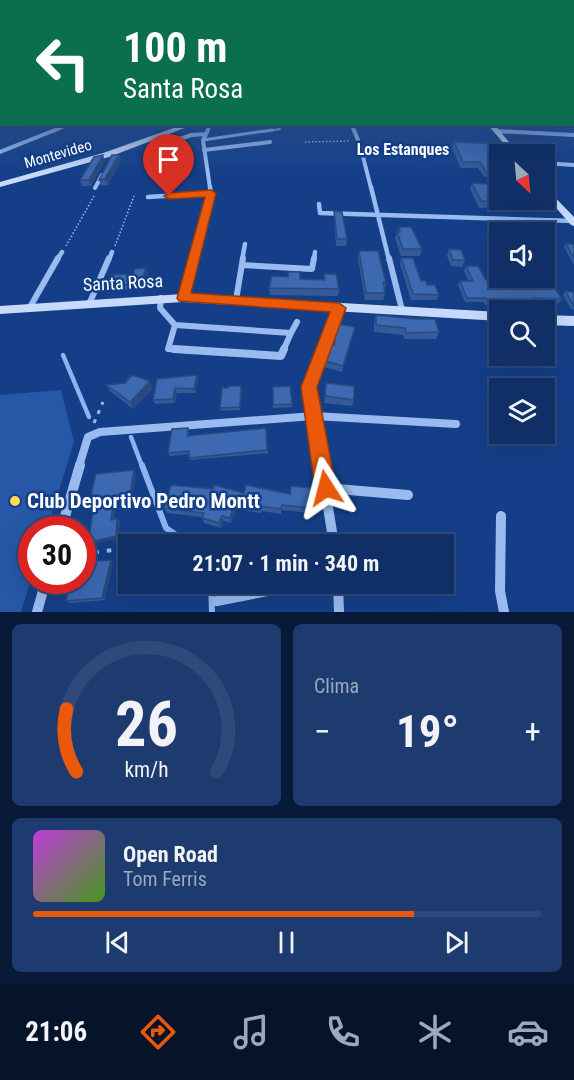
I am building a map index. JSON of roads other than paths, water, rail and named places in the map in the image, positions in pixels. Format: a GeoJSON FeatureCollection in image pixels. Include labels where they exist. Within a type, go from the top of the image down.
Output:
{"type":"FeatureCollection","features":[{"type":"Feature","properties":{"kind":"street"},"geometry":{"type":"LineString","coordinates":[[0,152],[64,126]]}},
{"type":"Feature","properties":{"kind":"street","name":"Montevideo"},"geometry":{"type":"LineString","coordinates":[[0,185],[109,157],[187,126]]}},
{"type":"Feature","properties":{"kind":"street"},"geometry":{"type":"LineString","coordinates":[[183,298],[211,193],[204,150],[204,137],[210,126]]}},
{"type":"Feature","properties":{"kind":"street"},"geometry":{"type":"LineString","coordinates":[[352,126],[359,141],[402,310]]}},
{"type":"Feature","properties":{"kind":"street"},"geometry":{"type":"LineString","coordinates":[[492,126],[507,144]]}},
{"type":"Feature","properties":{"kind":"street"},"geometry":{"type":"LineString","coordinates":[[496,131],[574,135]]}},
{"type":"Feature","properties":{"kind":"street"},"geometry":{"type":"LineString","coordinates":[[154,168],[163,146],[193,134],[204,137]]}},
{"type":"Feature","properties":{"kind":"street"},"geometry":{"type":"LineString","coordinates":[[176,162],[181,138]]}},
{"type":"Feature","properties":{"kind":"street"},"geometry":{"type":"LineString","coordinates":[[204,150],[270,142]]}},
{"type":"Feature","properties":{"kind":"street"},"geometry":{"type":"LineString","coordinates":[[555,164],[574,165]]}},
{"type":"Feature","properties":{"kind":"street"},"geometry":{"type":"LineString","coordinates":[[95,188],[106,168]]}},
{"type":"Feature","properties":{"kind":"street"},"geometry":{"type":"LineString","coordinates":[[148,198],[211,193]]}},
{"type":"Feature","properties":{"kind":"street"},"geometry":{"type":"LineString","coordinates":[[555,201],[573,222]]}},
{"type":"Feature","properties":{"kind":"street"},"geometry":{"type":"LineString","coordinates":[[319,204],[320,213],[573,222]]}},
{"type":"Feature","properties":{"kind":"street"},"geometry":{"type":"LineString","coordinates":[[236,300],[245,244]]}},
{"type":"Feature","properties":{"kind":"street"},"geometry":{"type":"LineString","coordinates":[[30,307],[62,252]]}},
{"type":"Feature","properties":{"kind":"street"},"geometry":{"type":"LineString","coordinates":[[90,302],[112,252]]}},
{"type":"Feature","properties":{"kind":"street"},"geometry":{"type":"LineString","coordinates":[[242,265],[312,269],[315,252]]}},
{"type":"Feature","properties":{"kind":"street"},"geometry":{"type":"LineString","coordinates":[[161,298],[160,308],[175,325],[291,333]]}},
{"type":"Feature","properties":{"kind":"street","name":"Santa Rosa"},"geometry":{"type":"LineString","coordinates":[[0,310],[90,302],[183,298],[489,316]]}},
{"type":"Feature","properties":{"kind":"street"},"geometry":{"type":"LineString","coordinates":[[333,534],[309,387],[339,308]]}},
{"type":"Feature","properties":{"kind":"street"},"geometry":{"type":"LineString","coordinates":[[555,320],[574,321]]}},
{"type":"Feature","properties":{"kind":"street"},"geometry":{"type":"LineString","coordinates":[[175,325],[168,349],[281,356],[297,322]]}},
{"type":"Feature","properties":{"kind":"street"},"geometry":{"type":"LineString","coordinates":[[65,516],[88,437],[100,432],[314,416],[456,424]]}},
{"type":"Feature","properties":{"kind":"street"},"geometry":{"type":"LineString","coordinates":[[326,488],[408,495]]}},
{"type":"Feature","properties":{"kind":"street"},"geometry":{"type":"LineString","coordinates":[[501,516],[500,591],[504,612]]}},
{"type":"Feature","properties":{"kind":"street"},"geometry":{"type":"LineString","coordinates":[[37,612],[42,594]]}},
{"type":"Feature","properties":{"kind":"street"},"geometry":{"type":"LineString","coordinates":[[217,601],[252,594]]}},
{"type":"Feature","properties":{"kind":"street"},"geometry":{"type":"LineString","coordinates":[[338,594],[339,612]]}},
{"type":"Feature","properties":{"kind":"lane"},"geometry":{"type":"LineString","coordinates":[[204,137],[280,129]]}},
{"type":"Feature","properties":{"kind":"waterway"},"geometry":{"type":"LineString","coordinates":[[63,355],[89,417]]}},
{"type":"Feature","properties":{"kind":"waterway"},"geometry":{"type":"LineString","coordinates":[[131,437],[142,466]]}},
{"type":"Feature","properties":{"kind":"waterway"},"geometry":{"type":"LineString","coordinates":[[142,465],[166,528],[175,534]]}},
{"type":"Feature","properties":{"kind":"waterway"},"geometry":{"type":"LineString","coordinates":[[211,594],[212,612]]}},
{"type":"Feature","properties":{"kind":"place","name":"Club Deportivo Pedro Montt"},"geometry":{"type":"Point","coordinates":[15,501]}},
{"type":"Feature","properties":{"kind":"district","name":"Los Estanques"},"geometry":{"type":"Point","coordinates":[403,149]}}]}
